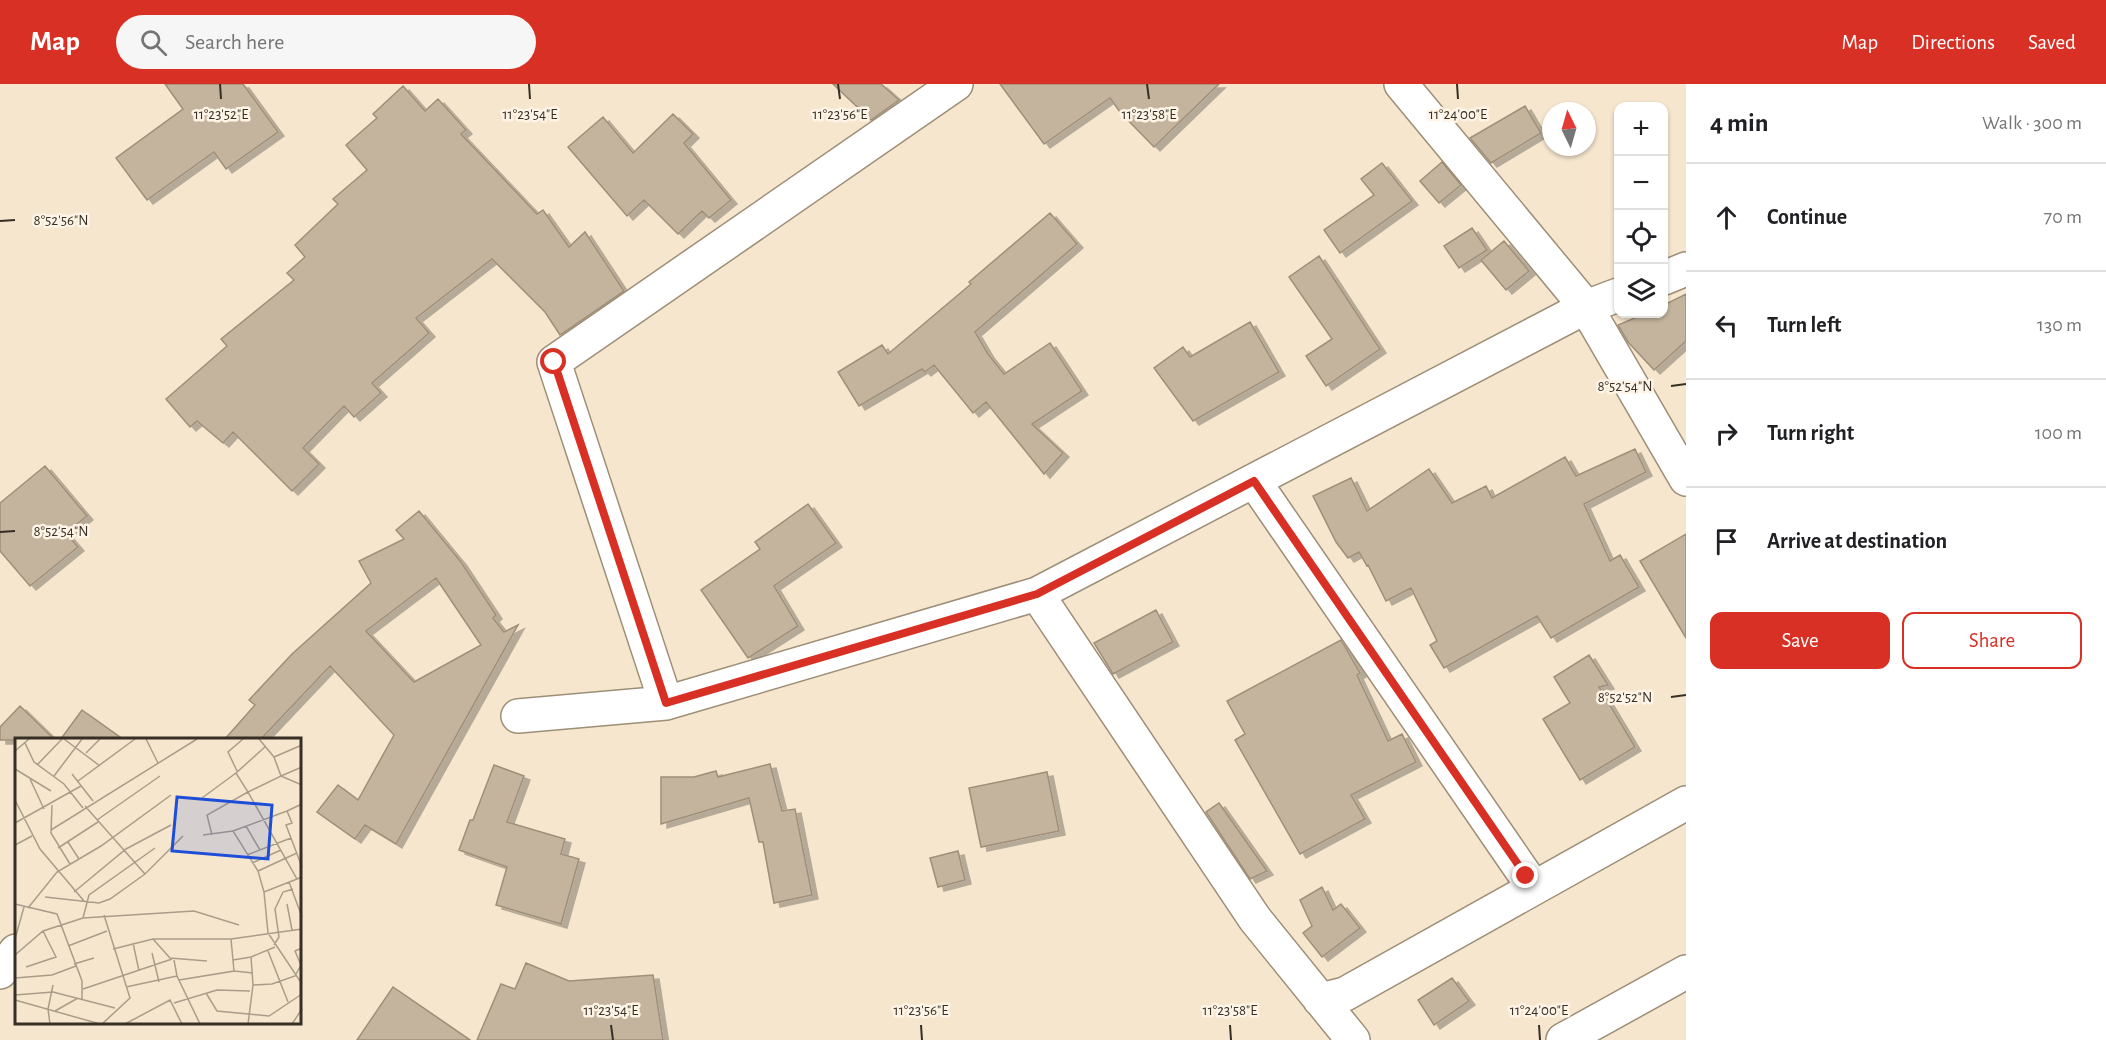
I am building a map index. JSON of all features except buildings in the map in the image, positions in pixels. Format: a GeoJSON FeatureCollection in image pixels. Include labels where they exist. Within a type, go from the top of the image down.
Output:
{"type":"FeatureCollection","features":[{"type":"Feature","properties":{"kind":"street"},"geometry":{"type":"LineString","coordinates":[[666,703],[554,362],[956,84]]}},
{"type":"Feature","properties":{"kind":"street"},"geometry":{"type":"LineString","coordinates":[[1401,84],[1586,307],[1686,479]]}},
{"type":"Feature","properties":{"kind":"street"},"geometry":{"type":"LineString","coordinates":[[1668,277],[1686,270]]}},
{"type":"Feature","properties":{"kind":"street"},"geometry":{"type":"LineString","coordinates":[[518,716],[666,703],[1037,594],[1586,307],[1614,296]]}},
{"type":"Feature","properties":{"kind":"street"},"geometry":{"type":"LineString","coordinates":[[1254,481],[1534,888]]}},
{"type":"Feature","properties":{"kind":"street"},"geometry":{"type":"LineString","coordinates":[[1037,594],[1255,919],[1353,1040]]}},
{"type":"Feature","properties":{"kind":"street"},"geometry":{"type":"LineString","coordinates":[[1320,1000],[1345,994],[1686,803]]}},
{"type":"Feature","properties":{"kind":"street"},"geometry":{"type":"LineString","coordinates":[[0,972],[15,952]]}},
{"type":"Feature","properties":{"kind":"street"},"geometry":{"type":"LineString","coordinates":[[1563,1040],[1686,972]]}},
{"type":"Feature","properties":{"kind":"route"},"geometry":{"type":"LineString","coordinates":[[554,362],[666,703],[1037,594],[1254,481],[1526,876]]}}]}
